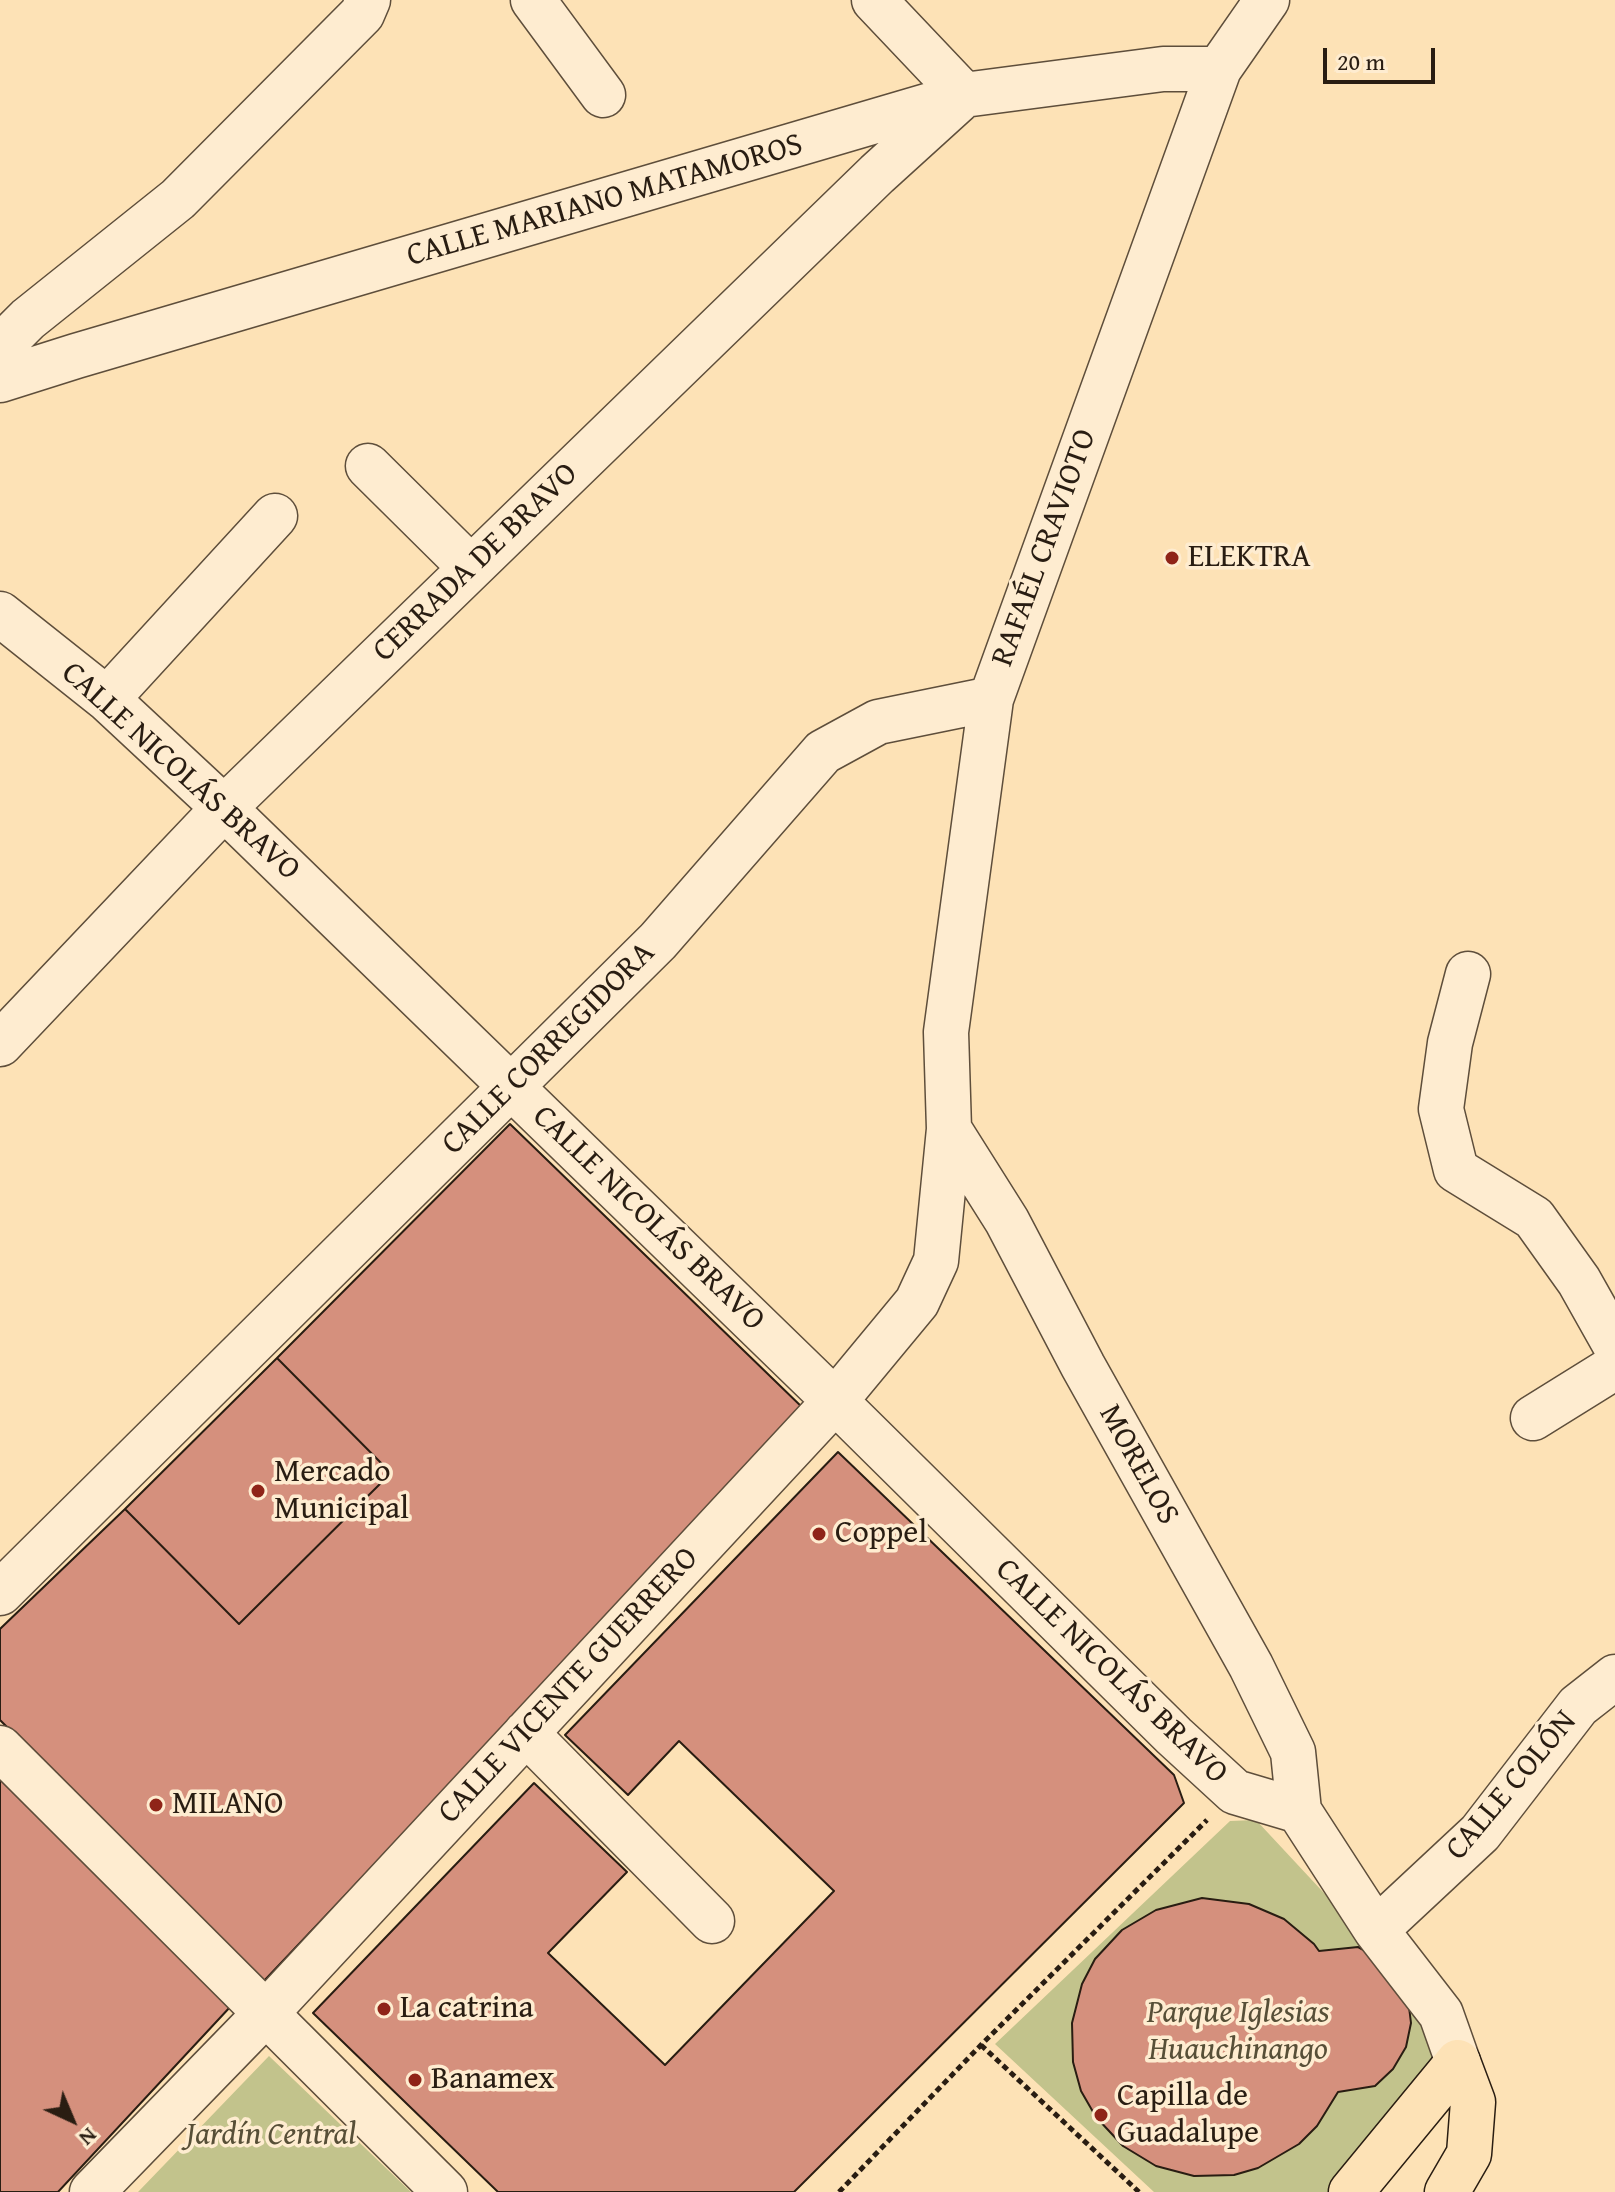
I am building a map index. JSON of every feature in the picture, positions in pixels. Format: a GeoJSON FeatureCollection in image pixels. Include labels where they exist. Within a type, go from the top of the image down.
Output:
{"type":"FeatureCollection","features":[{"type":"Feature","properties":{"kind":"main road"},"geometry":{"type":"LineString","coordinates":[[1351,2192],[1458,2062],[1473,2102],[1469,2154],[1447,2192]]}},
{"type":"Feature","properties":{"kind":"street"},"geometry":{"type":"LineString","coordinates":[[0,347],[28,319],[178,199],[362,14],[368,0]]}},
{"type":"Feature","properties":{"kind":"street"},"geometry":{"type":"LineString","coordinates":[[533,0],[603,95]]}},
{"type":"Feature","properties":{"kind":"street"},"geometry":{"type":"LineString","coordinates":[[874,0],[964,95]]}},
{"type":"Feature","properties":{"kind":"street","name":"RAFAÉL CRAVIOTO"},"geometry":{"type":"LineString","coordinates":[[949,1129],[946,1032],[991,699],[1219,69],[1267,0]]}},
{"type":"Feature","properties":{"kind":"street","name":"CALLE MARIANO MATAMOROS"},"geometry":{"type":"LineString","coordinates":[[0,380],[964,95],[1163,69],[1219,69]]}},
{"type":"Feature","properties":{"kind":"street","name":"CERRADA DE BRAVO"},"geometry":{"type":"LineString","coordinates":[[0,1044],[224,808],[877,174],[964,95]]}},
{"type":"Feature","properties":{"kind":"street"},"geometry":{"type":"LineString","coordinates":[[368,466],[471,568]]}},
{"type":"Feature","properties":{"kind":"street"},"geometry":{"type":"LineString","coordinates":[[107,699],[275,516]]}},
{"type":"Feature","properties":{"kind":"street","name":"CALLE NICOLÁS BRAVO"},"geometry":{"type":"LineString","coordinates":[[0,614],[107,699],[224,808],[835,1401],[1174,1736],[1235,1792],[1299,1811]]}},
{"type":"Feature","properties":{"kind":"street","name":"CALLE CORREGIDORA"},"geometry":{"type":"LineString","coordinates":[[0,1593],[658,941],[823,752],[878,722],[991,699]]}},
{"type":"Feature","properties":{"kind":"street"},"geometry":{"type":"LineString","coordinates":[[1468,974],[1450,1043],[1441,1109],[1456,1170],[1534,1218],[1579,1281],[1615,1345]]}},
{"type":"Feature","properties":{"kind":"street","name":"CALLE VICENTE GUERRERO"},"geometry":{"type":"LineString","coordinates":[[92,2192],[267,2012],[835,1401],[917,1302],[936,1261],[949,1129]]}},
{"type":"Feature","properties":{"kind":"street","name":"MORELOS"},"geometry":{"type":"LineString","coordinates":[[949,1129],[1007,1221],[1083,1366],[1251,1666],[1293,1752],[1299,1811]]}},
{"type":"Feature","properties":{"kind":"street"},"geometry":{"type":"LineString","coordinates":[[1533,1418],[1615,1367]]}},
{"type":"Feature","properties":{"kind":"street","name":"CALLE COLÓN"},"geometry":{"type":"LineString","coordinates":[[1376,1930],[1480,1833],[1578,1706],[1615,1677]]}},
{"type":"Feature","properties":{"kind":"street"},"geometry":{"type":"LineString","coordinates":[[526,1733],[712,1921]]}},
{"type":"Feature","properties":{"kind":"street"},"geometry":{"type":"LineString","coordinates":[[0,1748],[445,2192]]}},
{"type":"Feature","properties":{"kind":"street"},"geometry":{"type":"LineString","coordinates":[[1299,1811],[1376,1930],[1441,2014],[1458,2062]]}},
{"type":"Feature","properties":{"kind":"path"},"geometry":{"type":"LineString","coordinates":[[839,2192],[981,2045],[1235,1792]]}},
{"type":"Feature","properties":{"kind":"path"},"geometry":{"type":"LineString","coordinates":[[981,2045],[1139,2192]]}},
{"type":"Feature","properties":{"kind":"green space","name":"Parque Iglesias Huauchinango"},"geometry":{"type":"Polygon","coordinates":[[[1256,1820],[1405,1980],[1440,2040],[1430,2080],[1331,2192],[1154,2192],[995,2044],[1230,1821],[1256,1820]]]}},
{"type":"Feature","properties":{"kind":"green space","name":"Jardín Central"},"geometry":{"type":"Polygon","coordinates":[[[269,2056],[411,2192],[138,2192],[269,2056]]]}},
{"type":"Feature","properties":{"kind":"building"},"geometry":{"type":"Polygon","coordinates":[[[510,1124],[805,1410],[262,1983],[0,1720],[0,1629],[125,1509],[239,1624],[391,1473],[277,1358],[510,1124]]]}},
{"type":"Feature","properties":{"kind":"building","name":"Mercado Municipal"},"geometry":{"type":"Polygon","coordinates":[[[277,1358],[391,1473],[239,1624],[125,1509],[277,1358]]]}},
{"type":"Feature","properties":{"kind":"building"},"geometry":{"type":"Polygon","coordinates":[[[838,1452],[1174,1775],[1184,1803],[794,2192],[498,2192],[313,2013],[534,1783],[627,1872],[548,1953],[665,2065],[834,1891],[679,1741],[628,1795],[565,1735],[838,1452]]]}},
{"type":"Feature","properties":{"kind":"building"},"geometry":{"type":"Polygon","coordinates":[[[0,1776],[231,2006],[58,2192],[0,2192],[0,1776]]]}},
{"type":"Feature","properties":{"kind":"building","name":"Parque Iglesias Huauchinango"},"geometry":{"type":"Polygon","coordinates":[[[1202,1898],[1249,1904],[1284,1919],[1319,1951],[1358,1947],[1380,1959],[1408,1999],[1411,2023],[1406,2047],[1393,2069],[1375,2086],[1338,2092],[1317,2126],[1299,2144],[1258,2168],[1234,2175],[1194,2176],[1156,2166],[1123,2146],[1096,2117],[1081,2091],[1073,2062],[1072,2023],[1082,1984],[1095,1959],[1122,1930],[1156,1910],[1202,1898]]]}},
{"type":"Feature","properties":{"kind":"place","name":"ELEKTRA"},"geometry":{"type":"Point","coordinates":[1172,558]}},
{"type":"Feature","properties":{"kind":"place","name":"Mercado Municipal"},"geometry":{"type":"Point","coordinates":[258,1491]}},
{"type":"Feature","properties":{"kind":"place","name":"Coppel"},"geometry":{"type":"Point","coordinates":[819,1534]}},
{"type":"Feature","properties":{"kind":"place","name":"MILANO"},"geometry":{"type":"Point","coordinates":[156,1805]}},
{"type":"Feature","properties":{"kind":"place","name":"La catrina"},"geometry":{"type":"Point","coordinates":[384,2009]}},
{"type":"Feature","properties":{"kind":"place","name":"Banamex"},"geometry":{"type":"Point","coordinates":[415,2080]}},
{"type":"Feature","properties":{"kind":"place","name":"Capilla de Guadalupe"},"geometry":{"type":"Point","coordinates":[1101,2115]}}]}
